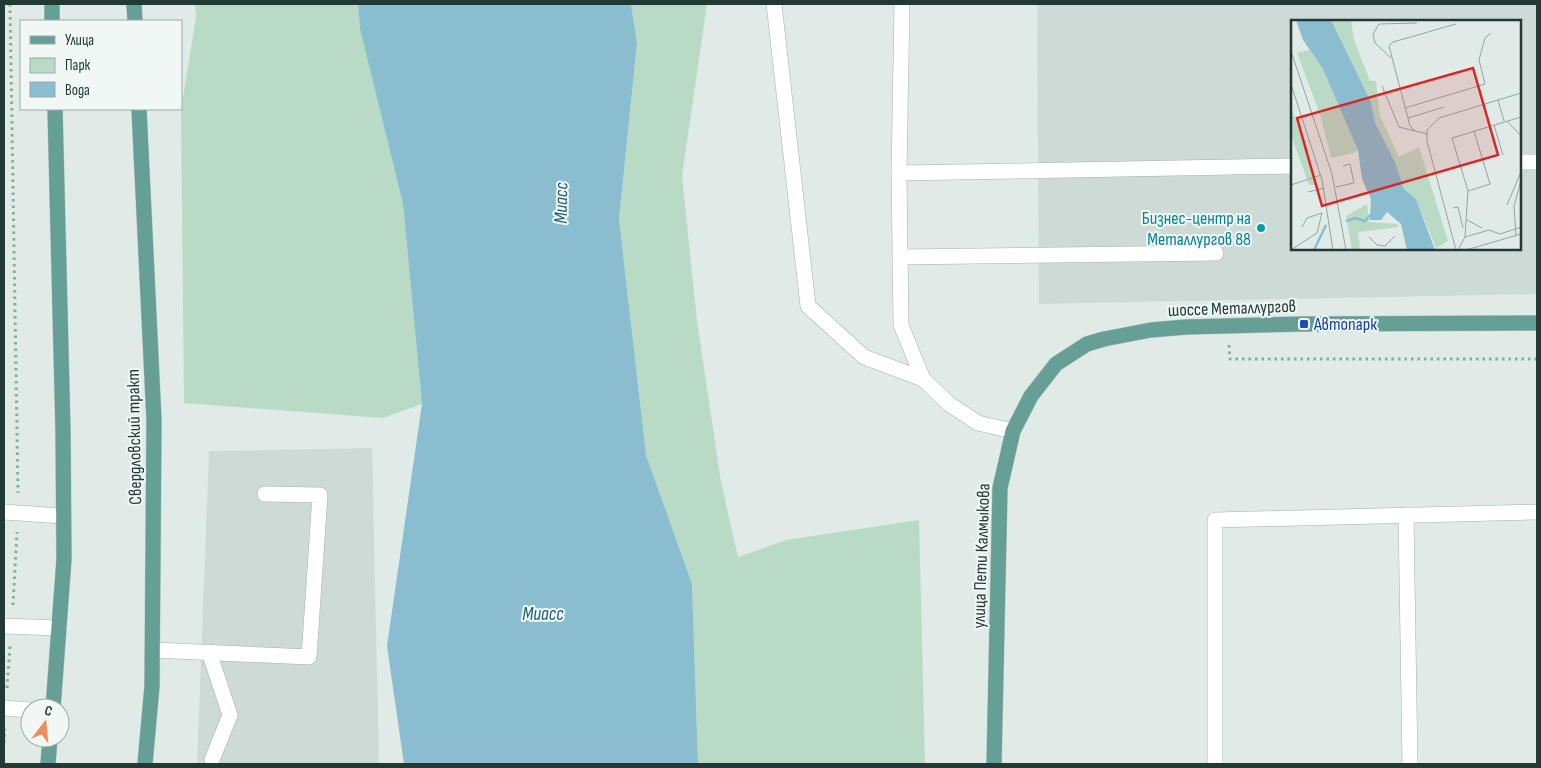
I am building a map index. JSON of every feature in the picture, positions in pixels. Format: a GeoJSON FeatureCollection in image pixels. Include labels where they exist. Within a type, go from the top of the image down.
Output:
{"type":"FeatureCollection","features":[{"type":"Feature","properties":{"kind":"main road"},"geometry":{"type":"LineString","coordinates":[[52,4],[52,20]]}},
{"type":"Feature","properties":{"kind":"main road"},"geometry":{"type":"LineString","coordinates":[[134,4],[135,20]]}},
{"type":"Feature","properties":{"kind":"main road"},"geometry":{"type":"LineString","coordinates":[[54,698],[64,559],[62,516],[63,431],[55,110]]}},
{"type":"Feature","properties":{"kind":"main road","name":"Свердловский тракт"},"geometry":{"type":"LineString","coordinates":[[139,110],[154,420],[152,686],[145,764]]}},
{"type":"Feature","properties":{"kind":"main road","name":"шоссе Металлургов"},"geometry":{"type":"LineString","coordinates":[[1056,364],[1087,344],[1160,329],[1304,324],[1537,322]]}},
{"type":"Feature","properties":{"kind":"main road","name":"улица Пети Калмыкова"},"geometry":{"type":"LineString","coordinates":[[994,764],[1000,488],[1014,431],[1031,396],[1056,364]]}},
{"type":"Feature","properties":{"kind":"main road"},"geometry":{"type":"LineString","coordinates":[[48,764],[49,748]]}},
{"type":"Feature","properties":{"kind":"street"},"geometry":{"type":"LineString","coordinates":[[774,4],[808,306],[864,357],[923,379],[949,404],[978,422],[1014,431]]}},
{"type":"Feature","properties":{"kind":"street"},"geometry":{"type":"LineString","coordinates":[[902,4],[899,173],[901,326],[923,379]]}},
{"type":"Feature","properties":{"kind":"street"},"geometry":{"type":"LineString","coordinates":[[1521,162],[1537,162]]}},
{"type":"Feature","properties":{"kind":"street"},"geometry":{"type":"LineString","coordinates":[[899,173],[1291,166]]}},
{"type":"Feature","properties":{"kind":"street"},"geometry":{"type":"LineString","coordinates":[[900,257],[1216,253]]}},
{"type":"Feature","properties":{"kind":"street"},"geometry":{"type":"LineString","coordinates":[[152,650],[309,656],[320,495],[265,494]]}},
{"type":"Feature","properties":{"kind":"street"},"geometry":{"type":"LineString","coordinates":[[1215,764],[1214,520],[1537,512]]}},
{"type":"Feature","properties":{"kind":"street"},"geometry":{"type":"LineString","coordinates":[[11,513],[62,516]]}},
{"type":"Feature","properties":{"kind":"street"},"geometry":{"type":"LineString","coordinates":[[1406,515],[1410,764]]}},
{"type":"Feature","properties":{"kind":"street"},"geometry":{"type":"LineString","coordinates":[[8,626],[59,628]]}},
{"type":"Feature","properties":{"kind":"street"},"geometry":{"type":"LineString","coordinates":[[209,652],[230,716],[212,760]]}},
{"type":"Feature","properties":{"kind":"street"},"geometry":{"type":"LineString","coordinates":[[5,708],[20,709]]}},
{"type":"Feature","properties":{"kind":"path"},"geometry":{"type":"LineString","coordinates":[[4,743],[11,513],[10,4]]}},
{"type":"Feature","properties":{"kind":"path"},"geometry":{"type":"LineString","coordinates":[[1230,359],[1537,359]]}},
{"type":"Feature","properties":{"kind":"shaded area"},"geometry":{"type":"Polygon","coordinates":[[[1037,4],[1537,4],[1537,294],[1039,304],[1037,4]]]}},
{"type":"Feature","properties":{"kind":"shaded area"},"geometry":{"type":"Polygon","coordinates":[[[372,448],[379,764],[197,764],[209,451],[372,448]]]}},
{"type":"Feature","properties":{"kind":"green space"},"geometry":{"type":"Polygon","coordinates":[[[195,4],[358,4],[360,29],[403,204],[422,404],[383,418],[184,403],[181,110],[196,17],[195,4]]]}},
{"type":"Feature","properties":{"kind":"green space"},"geometry":{"type":"Polygon","coordinates":[[[631,4],[707,4],[682,176],[697,321],[721,482],[738,557],[786,540],[919,520],[925,764],[698,764],[692,584],[646,455],[619,219],[637,43],[631,4]]]}},
{"type":"Feature","properties":{"kind":"water","name":"Миасс"},"geometry":{"type":"Polygon","coordinates":[[[358,4],[631,4],[637,43],[619,219],[646,455],[692,584],[698,764],[404,764],[387,646],[422,404],[403,204],[360,29],[358,4]]]}},
{"type":"Feature","properties":{"kind":"place","name":"Бизнес-центр на Металлургов 88"},"geometry":{"type":"Point","coordinates":[1261,228]}},
{"type":"Feature","properties":{"kind":"place","name":"Автопарк"},"geometry":{"type":"Point","coordinates":[1304,324]}}]}
